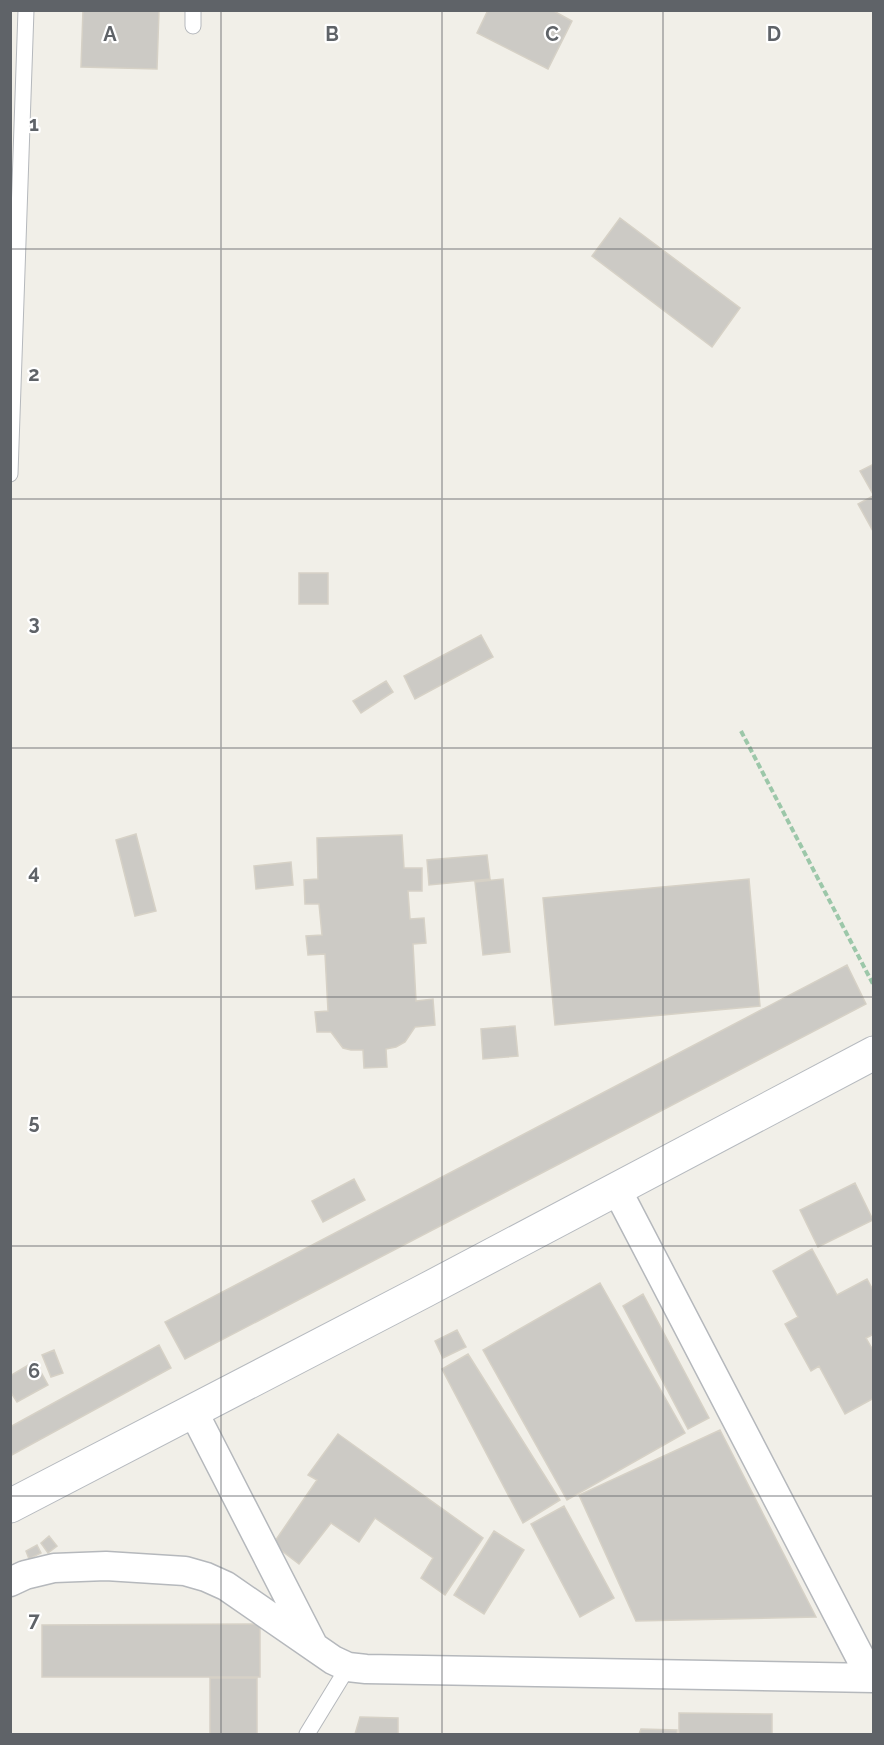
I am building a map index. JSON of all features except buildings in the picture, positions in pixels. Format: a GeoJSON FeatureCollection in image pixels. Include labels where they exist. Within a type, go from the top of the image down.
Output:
{"type":"FeatureCollection","features":[{"type":"Feature","properties":{"kind":"main road"},"geometry":{"type":"LineString","coordinates":[[10,1506],[414,1296],[873,1053]]}},
{"type":"Feature","properties":{"kind":"street"},"geometry":{"type":"LineString","coordinates":[[10,1582],[25,1575],[54,1568],[106,1566],[185,1571],[226,1586],[316,1649],[348,1667],[872,1678],[616,1188]]}},
{"type":"Feature","properties":{"kind":"street"},"geometry":{"type":"LineString","coordinates":[[193,1410],[316,1649]]}},
{"type":"Feature","properties":{"kind":"lane"},"geometry":{"type":"LineString","coordinates":[[10,474],[15,222],[26,10]]}},
{"type":"Feature","properties":{"kind":"lane"},"geometry":{"type":"LineString","coordinates":[[307,1734],[348,1667]]}},
{"type":"Feature","properties":{"kind":"path"},"geometry":{"type":"LineString","coordinates":[[741,731],[873,986]]}}]}
